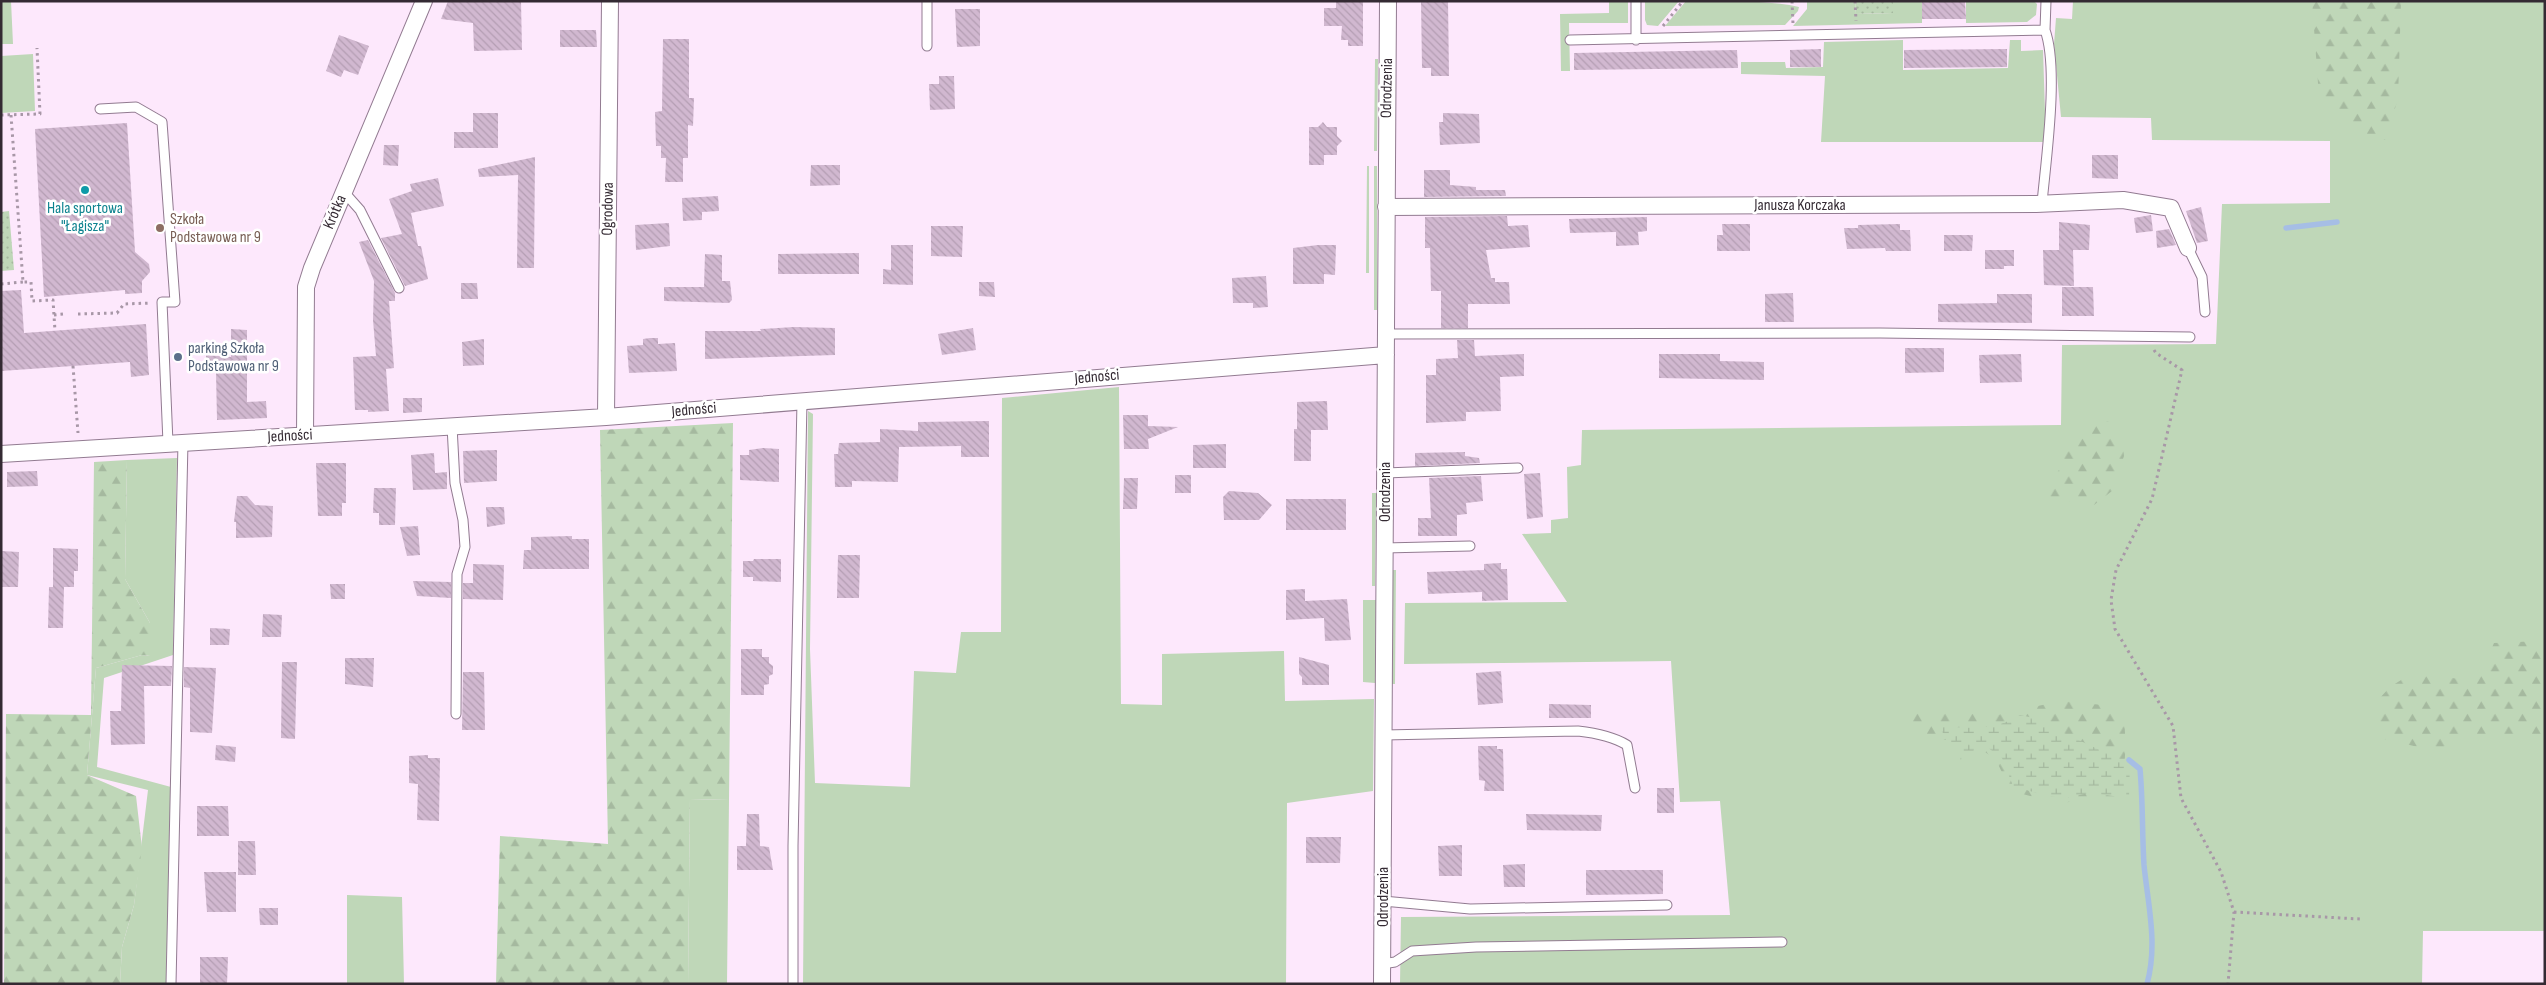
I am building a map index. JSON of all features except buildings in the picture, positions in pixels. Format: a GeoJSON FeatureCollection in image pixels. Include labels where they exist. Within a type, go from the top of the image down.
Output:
{"type":"FeatureCollection","features":[{"type":"Feature","properties":{"kind":"street","name":"Krótka"},"geometry":{"type":"LineString","coordinates":[[305,435],[306,287],[312,268],[424,1]]}},
{"type":"Feature","properties":{"kind":"street","name":"Ogrodowa"},"geometry":{"type":"LineString","coordinates":[[606,417],[610,1]]}},
{"type":"Feature","properties":{"kind":"street","name":"Odrodzenia"},"geometry":{"type":"LineString","coordinates":[[1382,984],[1388,1]]}},
{"type":"Feature","properties":{"kind":"street","name":"Janusza Korczaka"},"geometry":{"type":"LineString","coordinates":[[1386,208],[2042,203],[2123,200],[2171,208],[2188,248]]}},
{"type":"Feature","properties":{"kind":"street","name":"Jedności"},"geometry":{"type":"LineString","coordinates":[[1,454],[606,417],[1386,355]]}},
{"type":"Feature","properties":{"kind":"lane"},"geometry":{"type":"LineString","coordinates":[[927,1],[927,46]]}},
{"type":"Feature","properties":{"kind":"lane"},"geometry":{"type":"LineString","coordinates":[[1636,1],[1636,40]]}},
{"type":"Feature","properties":{"kind":"lane"},"geometry":{"type":"LineString","coordinates":[[2042,203],[2050,95],[2049,41],[2045,30],[2046,1]]}},
{"type":"Feature","properties":{"kind":"lane"},"geometry":{"type":"LineString","coordinates":[[1570,40],[2045,30]]}},
{"type":"Feature","properties":{"kind":"lane"},"geometry":{"type":"LineString","coordinates":[[100,109],[136,107],[162,122],[175,302],[162,302],[176,443],[171,984]]}},
{"type":"Feature","properties":{"kind":"lane"},"geometry":{"type":"LineString","coordinates":[[344,192],[360,210],[399,288]]}},
{"type":"Feature","properties":{"kind":"lane"},"geometry":{"type":"LineString","coordinates":[[2188,248],[2202,276],[2205,312]]}},
{"type":"Feature","properties":{"kind":"lane"},"geometry":{"type":"LineString","coordinates":[[1385,334],[1880,333],[2149,338],[2190,337]]}},
{"type":"Feature","properties":{"kind":"lane"},"geometry":{"type":"LineString","coordinates":[[793,984],[793,836],[802,401]]}},
{"type":"Feature","properties":{"kind":"lane"},"geometry":{"type":"LineString","coordinates":[[452,426],[455,484],[463,520],[465,547],[457,574],[456,714]]}},
{"type":"Feature","properties":{"kind":"lane"},"geometry":{"type":"LineString","coordinates":[[1385,473],[1518,468]]}},
{"type":"Feature","properties":{"kind":"lane"},"geometry":{"type":"LineString","coordinates":[[1384,548],[1470,546]]}},
{"type":"Feature","properties":{"kind":"lane"},"geometry":{"type":"LineString","coordinates":[[1384,735],[1578,730],[1595,733],[1616,739],[1627,745],[1635,788]]}},
{"type":"Feature","properties":{"kind":"lane"},"geometry":{"type":"LineString","coordinates":[[1383,900],[1470,909],[1667,905]]}},
{"type":"Feature","properties":{"kind":"lane"},"geometry":{"type":"LineString","coordinates":[[1382,964],[1396,962],[1412,951],[1476,947],[1782,942]]}},
{"type":"Feature","properties":{"kind":"path"},"geometry":{"type":"LineString","coordinates":[[1652,39],[1683,1]]}},
{"type":"Feature","properties":{"kind":"path"},"geometry":{"type":"LineString","coordinates":[[1792,1],[1793,34]]}},
{"type":"Feature","properties":{"kind":"path"},"geometry":{"type":"LineString","coordinates":[[1855,1],[1857,33]]}},
{"type":"Feature","properties":{"kind":"path"},"geometry":{"type":"LineString","coordinates":[[1,115],[40,114],[37,48]]}},
{"type":"Feature","properties":{"kind":"path"},"geometry":{"type":"LineString","coordinates":[[11,115],[23,282]]}},
{"type":"Feature","properties":{"kind":"path"},"geometry":{"type":"LineString","coordinates":[[1,284],[31,282],[32,301],[53,300],[55,331]]}},
{"type":"Feature","properties":{"kind":"path"},"geometry":{"type":"LineString","coordinates":[[78,314],[117,313],[124,304],[162,302]]}},
{"type":"Feature","properties":{"kind":"path"},"geometry":{"type":"LineString","coordinates":[[54,315],[64,314]]}},
{"type":"Feature","properties":{"kind":"path"},"geometry":{"type":"LineString","coordinates":[[2149,338],[2156,353],[2182,370],[2152,500],[2116,570],[2111,600],[2115,629],[2172,726],[2181,798],[2220,872],[2234,912],[2228,984]]}},
{"type":"Feature","properties":{"kind":"path"},"geometry":{"type":"LineString","coordinates":[[73,366],[78,438]]}},
{"type":"Feature","properties":{"kind":"path"},"geometry":{"type":"LineString","coordinates":[[2234,912],[2360,919]]}},
{"type":"Feature","properties":{"kind":"green space"},"geometry":{"type":"Polygon","coordinates":[[[1,1],[11,1],[13,44],[1,44],[1,1]]]}},
{"type":"Feature","properties":{"kind":"green space"},"geometry":{"type":"Polygon","coordinates":[[[1609,1],[1628,1],[1628,23],[1569,23],[1570,71],[1561,71],[1560,14],[1609,13],[1609,1]]]}},
{"type":"Feature","properties":{"kind":"green space"},"geometry":{"type":"Polygon","coordinates":[[[1645,1],[1679,1],[1658,26],[1647,25],[1645,20],[1645,1]]]}},
{"type":"Feature","properties":{"kind":"green space"},"geometry":{"type":"Polygon","coordinates":[[[1686,1],[1759,2],[1799,7],[1798,11],[1785,25],[1665,26],[1686,1]]]}},
{"type":"Feature","properties":{"kind":"green space"},"geometry":{"type":"Polygon","coordinates":[[[1807,1],[1855,1],[1856,14],[1893,13],[1893,1],[1922,1],[1922,23],[1793,26],[1807,9],[1807,1]]]}},
{"type":"Feature","properties":{"kind":"green space"},"geometry":{"type":"Polygon","coordinates":[[[1855,1],[1893,1],[1893,13],[1856,14],[1855,1]]]}},
{"type":"Feature","properties":{"kind":"green space"},"geometry":{"type":"Polygon","coordinates":[[[1966,1],[2034,1],[2037,4],[2036,15],[2027,22],[1966,23],[1966,1]]]}},
{"type":"Feature","properties":{"kind":"green space"},"geometry":{"type":"Polygon","coordinates":[[[2073,1],[2545,1],[2545,931],[2423,931],[2422,984],[1400,984],[1401,917],[1730,915],[1720,801],[1680,802],[1671,661],[1404,664],[1405,603],[1567,602],[1522,534],[1551,533],[1551,520],[1568,518],[1567,467],[1581,465],[1582,430],[2061,425],[2062,345],[2216,344],[2222,204],[2330,203],[2330,141],[2152,140],[2151,118],[2061,117],[2054,44],[2056,18],[2072,19],[2073,1]]]}},
{"type":"Feature","properties":{"kind":"green space"},"geometry":{"type":"Polygon","coordinates":[[[2312,1],[2401,1],[2398,99],[2385,140],[2357,131],[2319,97],[2312,1]]]}},
{"type":"Feature","properties":{"kind":"green space"},"geometry":{"type":"Polygon","coordinates":[[[1903,40],[1903,70],[2008,68],[2010,40],[2021,40],[2021,51],[2043,50],[2046,142],[1821,142],[1825,76],[1741,74],[1741,62],[1785,62],[1786,68],[1823,67],[1824,42],[1903,40]]]}},
{"type":"Feature","properties":{"kind":"green space"},"geometry":{"type":"Polygon","coordinates":[[[33,54],[35,111],[1,113],[1,56],[33,54]]]}},
{"type":"Feature","properties":{"kind":"green space"},"geometry":{"type":"Polygon","coordinates":[[[1375,59],[1378,59],[1377,151],[1374,151],[1375,59]]]}},
{"type":"Feature","properties":{"kind":"green space"},"geometry":{"type":"Polygon","coordinates":[[[1367,166],[1369,166],[1369,273],[1366,273],[1367,166]]]}},
{"type":"Feature","properties":{"kind":"green space"},"geometry":{"type":"Polygon","coordinates":[[[1374,166],[1377,166],[1377,310],[1374,310],[1374,166]]]}},
{"type":"Feature","properties":{"kind":"green space"},"geometry":{"type":"Polygon","coordinates":[[[9,211],[14,270],[1,271],[1,212],[9,211]]]}},
{"type":"Feature","properties":{"kind":"green space"},"geometry":{"type":"Polygon","coordinates":[[[1119,387],[1121,704],[1162,705],[1162,654],[1284,651],[1285,701],[1374,699],[1373,791],[1287,803],[1286,984],[803,984],[808,411],[813,414],[810,649],[815,783],[910,787],[914,671],[956,673],[961,632],[1001,632],[1002,398],[1119,387]]]}},
{"type":"Feature","properties":{"kind":"green space"},"geometry":{"type":"Polygon","coordinates":[[[2108,421],[2122,438],[2124,456],[2112,491],[2094,505],[2049,498],[2048,488],[2060,468],[2061,439],[2108,421]]]}},
{"type":"Feature","properties":{"kind":"green space"},"geometry":{"type":"Polygon","coordinates":[[[733,423],[729,800],[690,799],[688,984],[496,984],[500,836],[608,844],[600,430],[733,423]]]}},
{"type":"Feature","properties":{"kind":"green space"},"geometry":{"type":"Polygon","coordinates":[[[177,458],[173,655],[104,678],[97,767],[171,787],[166,984],[120,984],[122,947],[134,905],[148,790],[87,775],[96,668],[142,655],[150,656],[150,623],[125,579],[127,460],[177,458]]]}},
{"type":"Feature","properties":{"kind":"green space"},"geometry":{"type":"Polygon","coordinates":[[[127,460],[125,579],[150,623],[150,656],[142,655],[96,668],[87,775],[136,796],[142,848],[134,905],[122,947],[120,984],[4,984],[6,714],[91,715],[94,462],[127,460]]]}},
{"type":"Feature","properties":{"kind":"green space"},"geometry":{"type":"Polygon","coordinates":[[[1372,493],[1376,493],[1375,586],[1372,586],[1372,493]]]}},
{"type":"Feature","properties":{"kind":"green space"},"geometry":{"type":"Polygon","coordinates":[[[1393,570],[1396,570],[1395,684],[1392,684],[1393,570]]]}},
{"type":"Feature","properties":{"kind":"green space"},"geometry":{"type":"Polygon","coordinates":[[[1363,600],[1376,600],[1375,683],[1363,682],[1363,600]]]}},
{"type":"Feature","properties":{"kind":"green space"},"geometry":{"type":"Polygon","coordinates":[[[2545,642],[2545,737],[2471,734],[2435,751],[2380,738],[2378,700],[2390,687],[2409,675],[2478,680],[2494,643],[2545,642]]]}},
{"type":"Feature","properties":{"kind":"green space"},"geometry":{"type":"Polygon","coordinates":[[[2061,701],[2103,705],[2123,712],[2125,754],[2119,796],[2109,801],[2073,801],[2060,804],[2011,791],[1996,760],[1970,741],[1923,739],[1910,728],[1903,711],[1997,715],[2061,701]]]}},
{"type":"Feature","properties":{"kind":"green space"},"geometry":{"type":"Polygon","coordinates":[[[2020,715],[2039,719],[2048,728],[2066,734],[2121,760],[2130,760],[2129,798],[2089,793],[2065,798],[2046,796],[2013,786],[2002,758],[1984,745],[1973,751],[1973,756],[1965,766],[1960,763],[1961,754],[1938,727],[1970,728],[1990,726],[2000,724],[2020,715]]]}},
{"type":"Feature","properties":{"kind":"green space"},"geometry":{"type":"Polygon","coordinates":[[[690,799],[729,800],[727,984],[688,984],[690,799]]]}},
{"type":"Feature","properties":{"kind":"green space"},"geometry":{"type":"Polygon","coordinates":[[[347,895],[402,897],[404,984],[347,984],[347,895]]]}},
{"type":"Feature","properties":{"kind":"waterway"},"geometry":{"type":"LineString","coordinates":[[2286,228],[2337,222]]}},
{"type":"Feature","properties":{"kind":"waterway"},"geometry":{"type":"LineString","coordinates":[[2129,760],[2140,769],[2142,793],[2144,865],[2152,939],[2152,954],[2147,984]]}},
{"type":"Feature","properties":{"kind":"place","name":"Hala sportowa \"Łagisza\""},"geometry":{"type":"Point","coordinates":[85,190]}},
{"type":"Feature","properties":{"kind":"place","name":"Szkoła Podstawowa nr 9"},"geometry":{"type":"Point","coordinates":[160,228]}},
{"type":"Feature","properties":{"kind":"place","name":"parking Szkoła Podstawowa nr 9"},"geometry":{"type":"Point","coordinates":[178,357]}}]}
